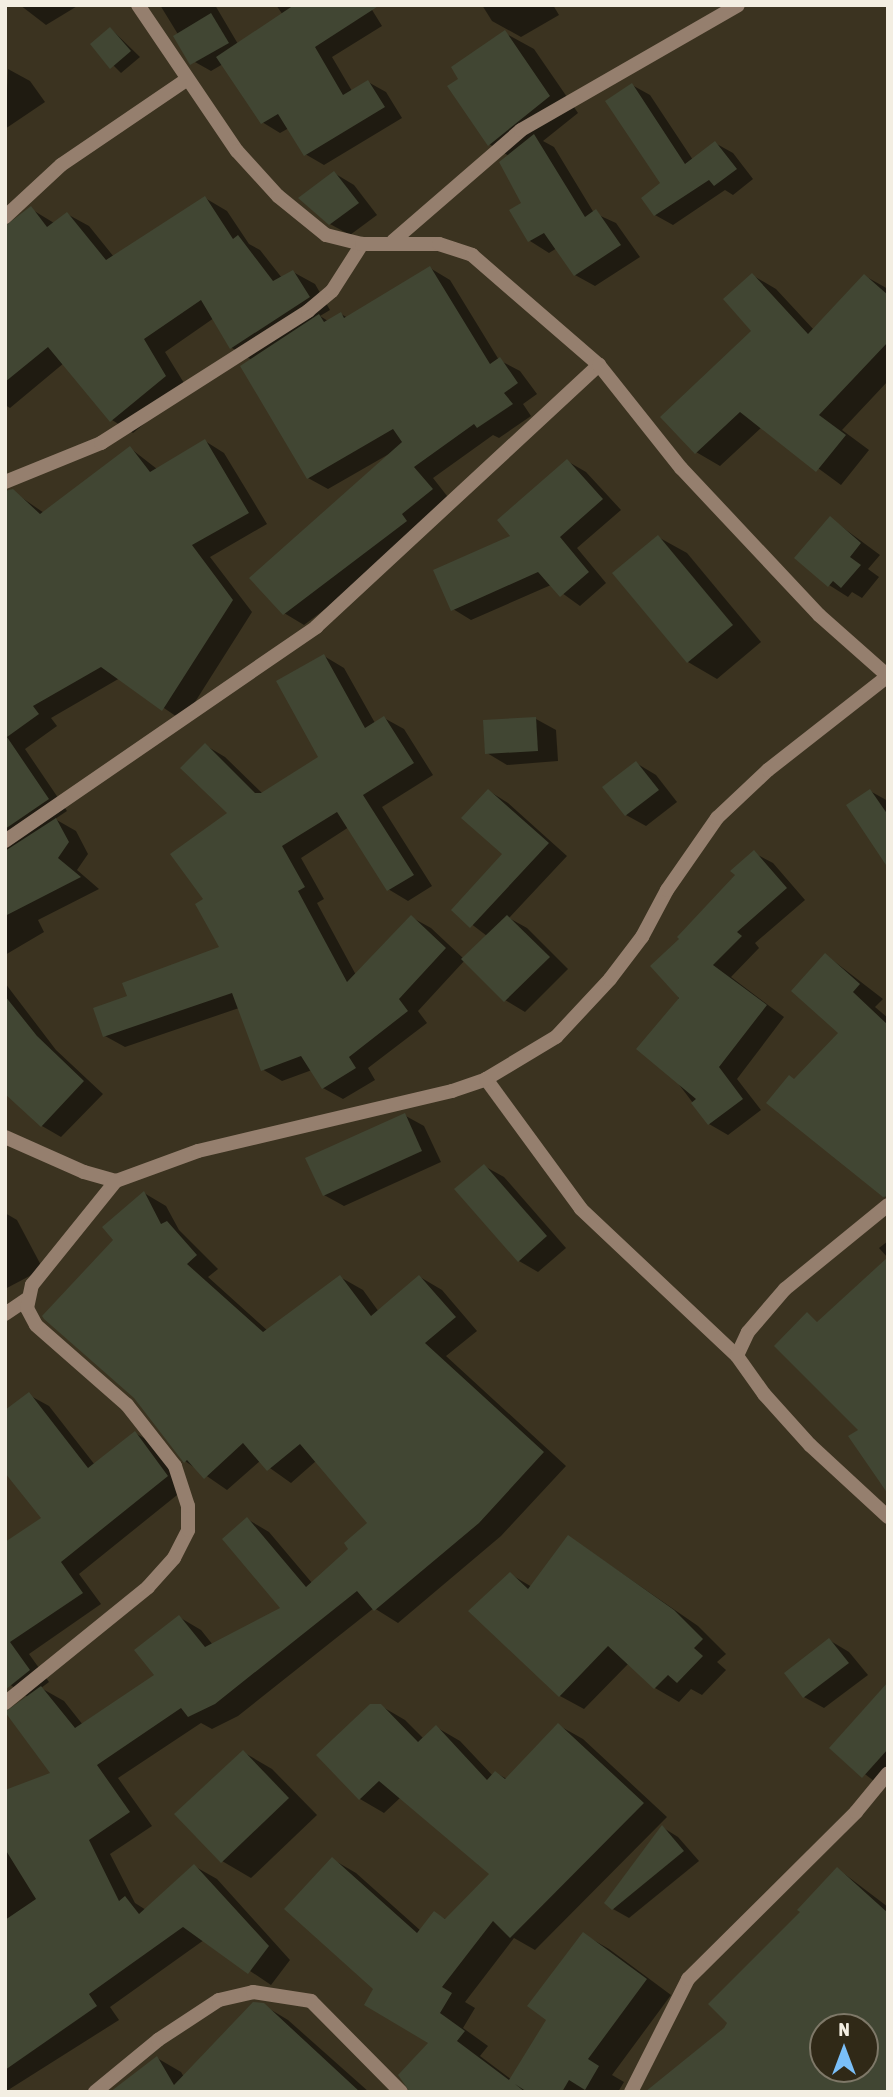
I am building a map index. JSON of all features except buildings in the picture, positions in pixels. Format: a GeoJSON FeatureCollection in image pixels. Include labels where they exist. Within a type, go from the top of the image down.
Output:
{"type":"FeatureCollection","features":[{"type":"Feature","properties":{"kind":"street"},"geometry":{"type":"LineString","coordinates":[[5,1314],[27,1299],[32,1285],[116,1181],[198,1151],[452,1091],[486,1079],[556,1037],[610,979],[642,937],[667,890],[717,818],[768,770],[888,676],[819,615],[681,468],[599,365],[472,255],[439,244],[393,241],[362,244],[326,235],[278,196],[237,151],[186,80],[138,5]]}},
{"type":"Feature","properties":{"kind":"street"},"geometry":{"type":"LineString","coordinates":[[393,241],[521,130],[738,5]]}},
{"type":"Feature","properties":{"kind":"street"},"geometry":{"type":"LineString","coordinates":[[5,217],[61,165],[186,80]]}},
{"type":"Feature","properties":{"kind":"street"},"geometry":{"type":"LineString","coordinates":[[5,482],[101,443],[308,311],[332,291],[362,244]]}},
{"type":"Feature","properties":{"kind":"street"},"geometry":{"type":"LineString","coordinates":[[5,841],[316,626],[599,365]]}},
{"type":"Feature","properties":{"kind":"street"},"geometry":{"type":"LineString","coordinates":[[486,1079],[581,1209],[737,1356],[764,1394],[810,1445],[888,1517]]}},
{"type":"Feature","properties":{"kind":"street"},"geometry":{"type":"LineString","coordinates":[[5,1137],[84,1172],[116,1181]]}},
{"type":"Feature","properties":{"kind":"street"},"geometry":{"type":"LineString","coordinates":[[737,1356],[748,1332],[785,1289],[888,1205]]}},
{"type":"Feature","properties":{"kind":"street"},"geometry":{"type":"LineString","coordinates":[[5,1703],[148,1587],[174,1558],[188,1530],[188,1506],[175,1465],[127,1405],[36,1325],[27,1299]]}},
{"type":"Feature","properties":{"kind":"street"},"geometry":{"type":"LineString","coordinates":[[631,2092],[688,1979],[856,1812],[888,1773]]}},
{"type":"Feature","properties":{"kind":"street"},"geometry":{"type":"LineString","coordinates":[[95,2092],[158,2040],[219,2000],[253,1992],[287,1994],[311,2001],[401,2092]]}}]}
